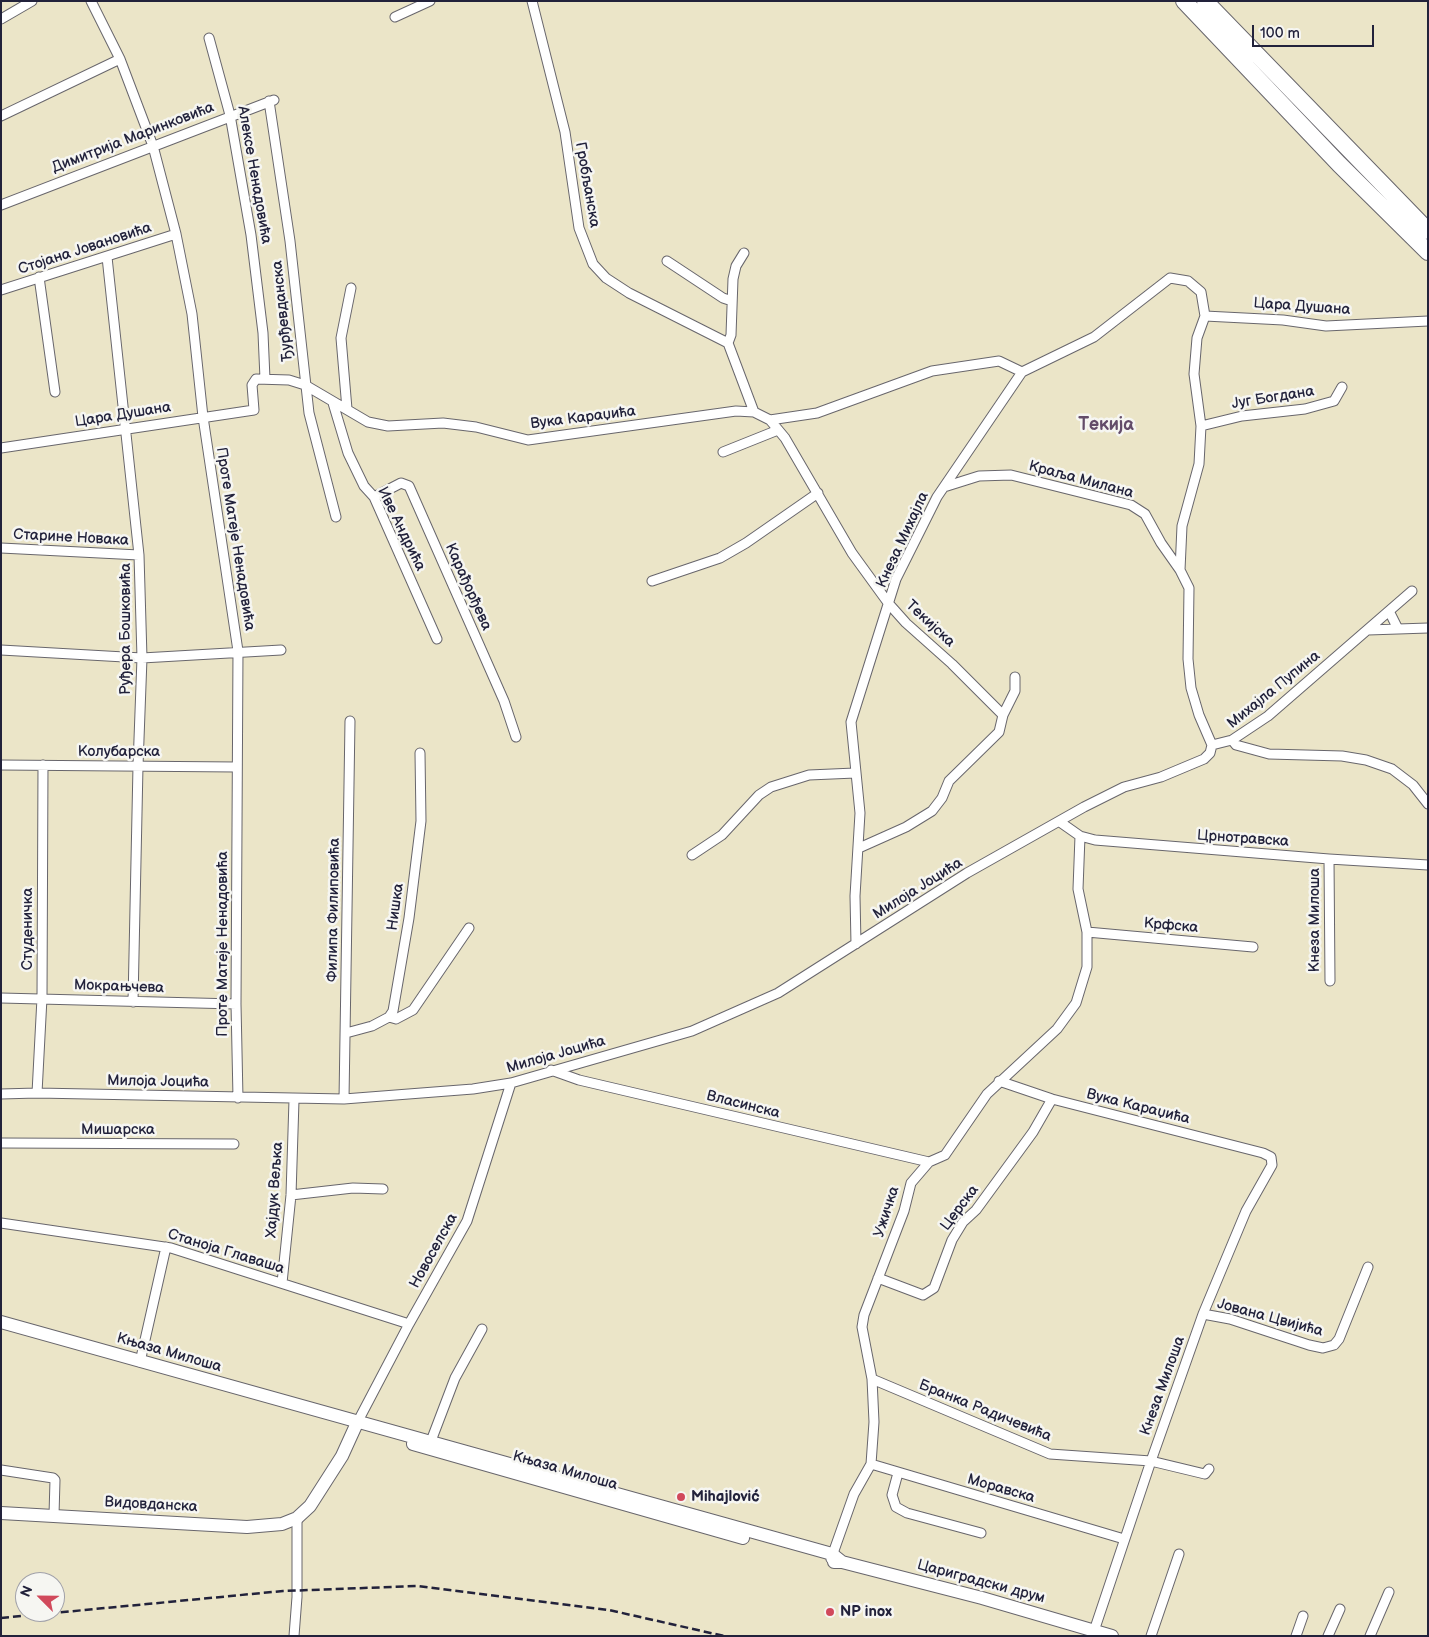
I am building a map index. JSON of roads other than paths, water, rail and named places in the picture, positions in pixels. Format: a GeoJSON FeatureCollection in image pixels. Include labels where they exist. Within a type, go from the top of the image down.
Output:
{"type":"FeatureCollection","features":[{"type":"Feature","properties":{"kind":"highway"},"geometry":{"type":"LineString","coordinates":[[1184,1],[1320,145],[1428,252]]}},
{"type":"Feature","properties":{"kind":"highway"},"geometry":{"type":"LineString","coordinates":[[1205,1],[1428,231]]}},
{"type":"Feature","properties":{"kind":"main road","name":"Књаза Милоша"},"geometry":{"type":"LineString","coordinates":[[1,1322],[357,1423],[373,1425],[431,1441],[767,1540]]}},
{"type":"Feature","properties":{"kind":"main road","name":"Књаза Милоша"},"geometry":{"type":"LineString","coordinates":[[357,1423],[383,1436],[767,1540]]}},
{"type":"Feature","properties":{"kind":"main road","name":"Видовданска"},"geometry":{"type":"LineString","coordinates":[[1,1513],[261,1527],[282,1524],[296,1518],[310,1506],[327,1481],[357,1423]]}},
{"type":"Feature","properties":{"kind":"main road","name":"Цариградски друм"},"geometry":{"type":"LineString","coordinates":[[767,1540],[1112,1636]]}},
{"type":"Feature","properties":{"kind":"street"},"geometry":{"type":"LineString","coordinates":[[1,19],[32,1]]}},
{"type":"Feature","properties":{"kind":"street","name":"Проте Матеје Ненадовића"},"geometry":{"type":"LineString","coordinates":[[91,1],[120,59],[153,146],[176,234],[192,314],[202,417],[238,651],[236,768],[238,1098]]}},
{"type":"Feature","properties":{"kind":"street"},"geometry":{"type":"LineString","coordinates":[[395,17],[430,1]]}},
{"type":"Feature","properties":{"kind":"street","name":"Гробљанска"},"geometry":{"type":"LineString","coordinates":[[532,1],[564,132],[579,228],[592,264],[606,278],[628,293],[728,343]]}},
{"type":"Feature","properties":{"kind":"street","name":"Алексе Ненадовића"},"geometry":{"type":"LineString","coordinates":[[208,38],[230,115],[251,235],[263,333],[265,379]]}},
{"type":"Feature","properties":{"kind":"street"},"geometry":{"type":"LineString","coordinates":[[1,116],[120,59]]}},
{"type":"Feature","properties":{"kind":"street","name":"Димитрија Маринковића"},"geometry":{"type":"LineString","coordinates":[[1,205],[272,100]]}},
{"type":"Feature","properties":{"kind":"street","name":"Ђурђевданска"},"geometry":{"type":"LineString","coordinates":[[272,100],[309,413],[336,517]]}},
{"type":"Feature","properties":{"kind":"street","name":"Стојана Јовановића"},"geometry":{"type":"LineString","coordinates":[[1,290],[176,234]]}},
{"type":"Feature","properties":{"kind":"street"},"geometry":{"type":"LineString","coordinates":[[744,253],[736,266],[733,279],[731,335],[728,343],[754,412],[770,420],[817,413],[932,370],[999,361],[1022,372]]}},
{"type":"Feature","properties":{"kind":"street","name":"Руђера Бошковића"},"geometry":{"type":"LineString","coordinates":[[107,257],[139,554],[142,658],[133,1002]]}},
{"type":"Feature","properties":{"kind":"street"},"geometry":{"type":"LineString","coordinates":[[667,261],[689,278],[723,298],[732,301]]}},
{"type":"Feature","properties":{"kind":"street"},"geometry":{"type":"LineString","coordinates":[[40,277],[55,392]]}},
{"type":"Feature","properties":{"kind":"street","name":"Кнеза Михајла"},"geometry":{"type":"LineString","coordinates":[[856,944],[855,896],[860,813],[851,722],[896,579],[944,487],[1022,372],[1094,337],[1170,278],[1188,281],[1201,292],[1205,316]]}},
{"type":"Feature","properties":{"kind":"street"},"geometry":{"type":"LineString","coordinates":[[347,409],[341,338],[351,288]]}},
{"type":"Feature","properties":{"kind":"street"},"geometry":{"type":"LineString","coordinates":[[1060,822],[1084,807],[1124,787],[1161,777],[1204,759],[1210,753],[1212,745],[1199,715],[1191,688],[1188,659],[1189,588],[1180,570],[1182,526],[1199,464],[1201,426],[1194,374],[1197,338],[1205,316]]}},
{"type":"Feature","properties":{"kind":"street","name":"Цара Душана"},"geometry":{"type":"LineString","coordinates":[[1205,316],[1283,320],[1326,326],[1428,321]]}},
{"type":"Feature","properties":{"kind":"street","name":"Вука Караџића"},"geometry":{"type":"LineString","coordinates":[[265,379],[289,380],[305,385],[368,422],[388,426],[443,423],[476,426],[528,440],[736,411],[754,412]]}},
{"type":"Feature","properties":{"kind":"street","name":"Цара Душана"},"geometry":{"type":"LineString","coordinates":[[1,448],[254,410],[252,385],[254,380],[265,379]]}},
{"type":"Feature","properties":{"kind":"street","name":"Југ Богдана"},"geometry":{"type":"LineString","coordinates":[[1201,426],[1242,416],[1306,409],[1334,401],[1342,387]]}},
{"type":"Feature","properties":{"kind":"street","name":"Иве Андрића"},"geometry":{"type":"LineString","coordinates":[[334,403],[348,453],[364,486],[374,497],[437,639]]}},
{"type":"Feature","properties":{"kind":"street","name":"Текијска"},"geometry":{"type":"LineString","coordinates":[[770,420],[818,493],[852,553],[889,604],[906,623],[952,664],[1003,716]]}},
{"type":"Feature","properties":{"kind":"street"},"geometry":{"type":"LineString","coordinates":[[723,452],[778,430]]}},
{"type":"Feature","properties":{"kind":"street","name":"Краља Милана"},"geometry":{"type":"LineString","coordinates":[[944,487],[979,476],[1011,475],[1131,505],[1145,514],[1161,543],[1180,570]]}},
{"type":"Feature","properties":{"kind":"street","name":"Карађорђева"},"geometry":{"type":"LineString","coordinates":[[374,497],[401,482],[409,486],[504,701],[516,737]]}},
{"type":"Feature","properties":{"kind":"street"},"geometry":{"type":"LineString","coordinates":[[652,581],[720,558],[746,543],[818,493]]}},
{"type":"Feature","properties":{"kind":"street","name":"Старине Новака"},"geometry":{"type":"LineString","coordinates":[[1,548],[139,554]]}},
{"type":"Feature","properties":{"kind":"street","name":"Михајла Пупина"},"geometry":{"type":"LineString","coordinates":[[1212,745],[1232,740],[1246,733],[1412,591]]}},
{"type":"Feature","properties":{"kind":"street"},"geometry":{"type":"LineString","coordinates":[[1390,611],[1398,629]]}},
{"type":"Feature","properties":{"kind":"street"},"geometry":{"type":"LineString","coordinates":[[1368,630],[1428,628]]}},
{"type":"Feature","properties":{"kind":"street"},"geometry":{"type":"LineString","coordinates":[[1,650],[142,658],[281,650]]}},
{"type":"Feature","properties":{"kind":"street"},"geometry":{"type":"LineString","coordinates":[[859,848],[906,827],[932,811],[942,798],[949,781],[1000,732],[1003,716],[1014,691],[1015,677]]}},
{"type":"Feature","properties":{"kind":"street","name":"Филипа Филиповића"},"geometry":{"type":"LineString","coordinates":[[344,1099],[350,721]]}},
{"type":"Feature","properties":{"kind":"street"},"geometry":{"type":"LineString","coordinates":[[1232,740],[1236,745],[1268,754],[1342,756],[1366,760],[1392,769],[1413,786],[1428,804]]}},
{"type":"Feature","properties":{"kind":"street","name":"Нишка"},"geometry":{"type":"LineString","coordinates":[[389,1017],[393,1010],[409,918],[421,820],[420,753]]}},
{"type":"Feature","properties":{"kind":"street","name":"Колубарска"},"geometry":{"type":"LineString","coordinates":[[1,764],[236,768]]}},
{"type":"Feature","properties":{"kind":"street","name":"Студеничка"},"geometry":{"type":"LineString","coordinates":[[37,1093],[42,998],[42,765]]}},
{"type":"Feature","properties":{"kind":"street"},"geometry":{"type":"LineString","coordinates":[[692,855],[722,835],[759,795],[771,787],[810,775],[855,773]]}},
{"type":"Feature","properties":{"kind":"street","name":"Црнотравска"},"geometry":{"type":"LineString","coordinates":[[1060,822],[1080,836],[1144,845],[1329,860],[1428,865]]}},
{"type":"Feature","properties":{"kind":"street","name":"Милоја Јоцића"},"geometry":{"type":"LineString","coordinates":[[1,1094],[37,1093],[294,1100],[344,1099],[472,1089],[510,1083],[692,1031],[778,993],[967,873],[1060,822]]}},
{"type":"Feature","properties":{"kind":"street","name":"Ужичка"},"geometry":{"type":"LineString","coordinates":[[835,1559],[854,1494],[871,1464],[874,1422],[872,1379],[862,1327],[864,1315],[911,1183],[929,1162],[944,1155],[999,1082],[1057,1029],[1076,1003],[1087,967],[1087,932],[1078,889],[1080,836]]}},
{"type":"Feature","properties":{"kind":"street","name":"Кнеза Милоша"},"geometry":{"type":"LineString","coordinates":[[1329,860],[1330,981]]}},
{"type":"Feature","properties":{"kind":"street"},"geometry":{"type":"LineString","coordinates":[[346,1033],[372,1026],[389,1017],[396,1019],[413,1010],[469,928]]}},
{"type":"Feature","properties":{"kind":"street","name":"Крфска"},"geometry":{"type":"LineString","coordinates":[[1087,932],[1253,947]]}},
{"type":"Feature","properties":{"kind":"street","name":"Мокрањчева"},"geometry":{"type":"LineString","coordinates":[[1,998],[236,1004]]}},
{"type":"Feature","properties":{"kind":"street","name":"Власинска"},"geometry":{"type":"LineString","coordinates":[[551,1070],[598,1085],[929,1162]]}},
{"type":"Feature","properties":{"kind":"street","name":"Вука Караџића"},"geometry":{"type":"LineString","coordinates":[[999,1082],[1052,1099],[1263,1153],[1271,1157]]}},
{"type":"Feature","properties":{"kind":"street","name":"Новоселска"},"geometry":{"type":"LineString","coordinates":[[357,1423],[409,1324],[467,1221],[510,1083]]}},
{"type":"Feature","properties":{"kind":"street","name":"Церска"},"geometry":{"type":"LineString","coordinates":[[878,1278],[923,1295],[934,1288],[952,1240],[963,1222],[976,1210],[1034,1132],[1052,1099]]}},
{"type":"Feature","properties":{"kind":"street","name":"Хајдук Вељка"},"geometry":{"type":"LineString","coordinates":[[282,1283],[291,1195],[294,1100]]}},
{"type":"Feature","properties":{"kind":"street","name":"Мишарска"},"geometry":{"type":"LineString","coordinates":[[1,1143],[234,1144]]}},
{"type":"Feature","properties":{"kind":"street","name":"Кнеза Милоша"},"geometry":{"type":"LineString","coordinates":[[1094,1631],[1150,1461],[1203,1314],[1246,1211],[1272,1164],[1271,1157]]}},
{"type":"Feature","properties":{"kind":"street"},"geometry":{"type":"LineString","coordinates":[[291,1195],[353,1188],[383,1189]]}},
{"type":"Feature","properties":{"kind":"street","name":"Станоја Главаша"},"geometry":{"type":"LineString","coordinates":[[1,1223],[166,1247],[409,1324]]}},
{"type":"Feature","properties":{"kind":"street"},"geometry":{"type":"LineString","coordinates":[[140,1362],[166,1247]]}},
{"type":"Feature","properties":{"kind":"street","name":"Јована Цвијића"},"geometry":{"type":"LineString","coordinates":[[1203,1314],[1230,1319],[1323,1348],[1339,1339],[1368,1267]]}},
{"type":"Feature","properties":{"kind":"street"},"geometry":{"type":"LineString","coordinates":[[431,1441],[455,1378],[482,1329]]}},
{"type":"Feature","properties":{"kind":"street","name":"Бранка Радичевића"},"geometry":{"type":"LineString","coordinates":[[872,1379],[1050,1454],[1150,1461],[1204,1474],[1209,1469]]}},
{"type":"Feature","properties":{"kind":"street","name":"Моравска"},"geometry":{"type":"LineString","coordinates":[[871,1464],[1124,1539]]}},
{"type":"Feature","properties":{"kind":"street"},"geometry":{"type":"LineString","coordinates":[[1,1470],[53,1478],[55,1480],[54,1515]]}},
{"type":"Feature","properties":{"kind":"street"},"geometry":{"type":"LineString","coordinates":[[898,1473],[892,1495],[896,1507],[907,1513],[981,1533]]}},
{"type":"Feature","properties":{"kind":"street"},"geometry":{"type":"LineString","coordinates":[[294,1636],[297,1590],[296,1518]]}},
{"type":"Feature","properties":{"kind":"street"},"geometry":{"type":"LineString","coordinates":[[1151,1636],[1179,1554]]}},
{"type":"Feature","properties":{"kind":"street"},"geometry":{"type":"LineString","coordinates":[[1370,1636],[1389,1592]]}},
{"type":"Feature","properties":{"kind":"street"},"geometry":{"type":"LineString","coordinates":[[1328,1636],[1340,1609]]}},
{"type":"Feature","properties":{"kind":"street"},"geometry":{"type":"LineString","coordinates":[[1296,1636],[1303,1616]]}},
{"type":"Feature","properties":{"kind":"railway"},"geometry":{"type":"LineString","coordinates":[[1,1618],[283,1591],[417,1586],[609,1610],[724,1636]]}},
{"type":"Feature","properties":{"kind":"place","name":"Mihajlović"},"geometry":{"type":"Point","coordinates":[681,1497]}},
{"type":"Feature","properties":{"kind":"place","name":"NP inox"},"geometry":{"type":"Point","coordinates":[830,1612]}},
{"type":"Feature","properties":{"kind":"district","name":"Текија"},"geometry":{"type":"Point","coordinates":[1106,425]}}]}
